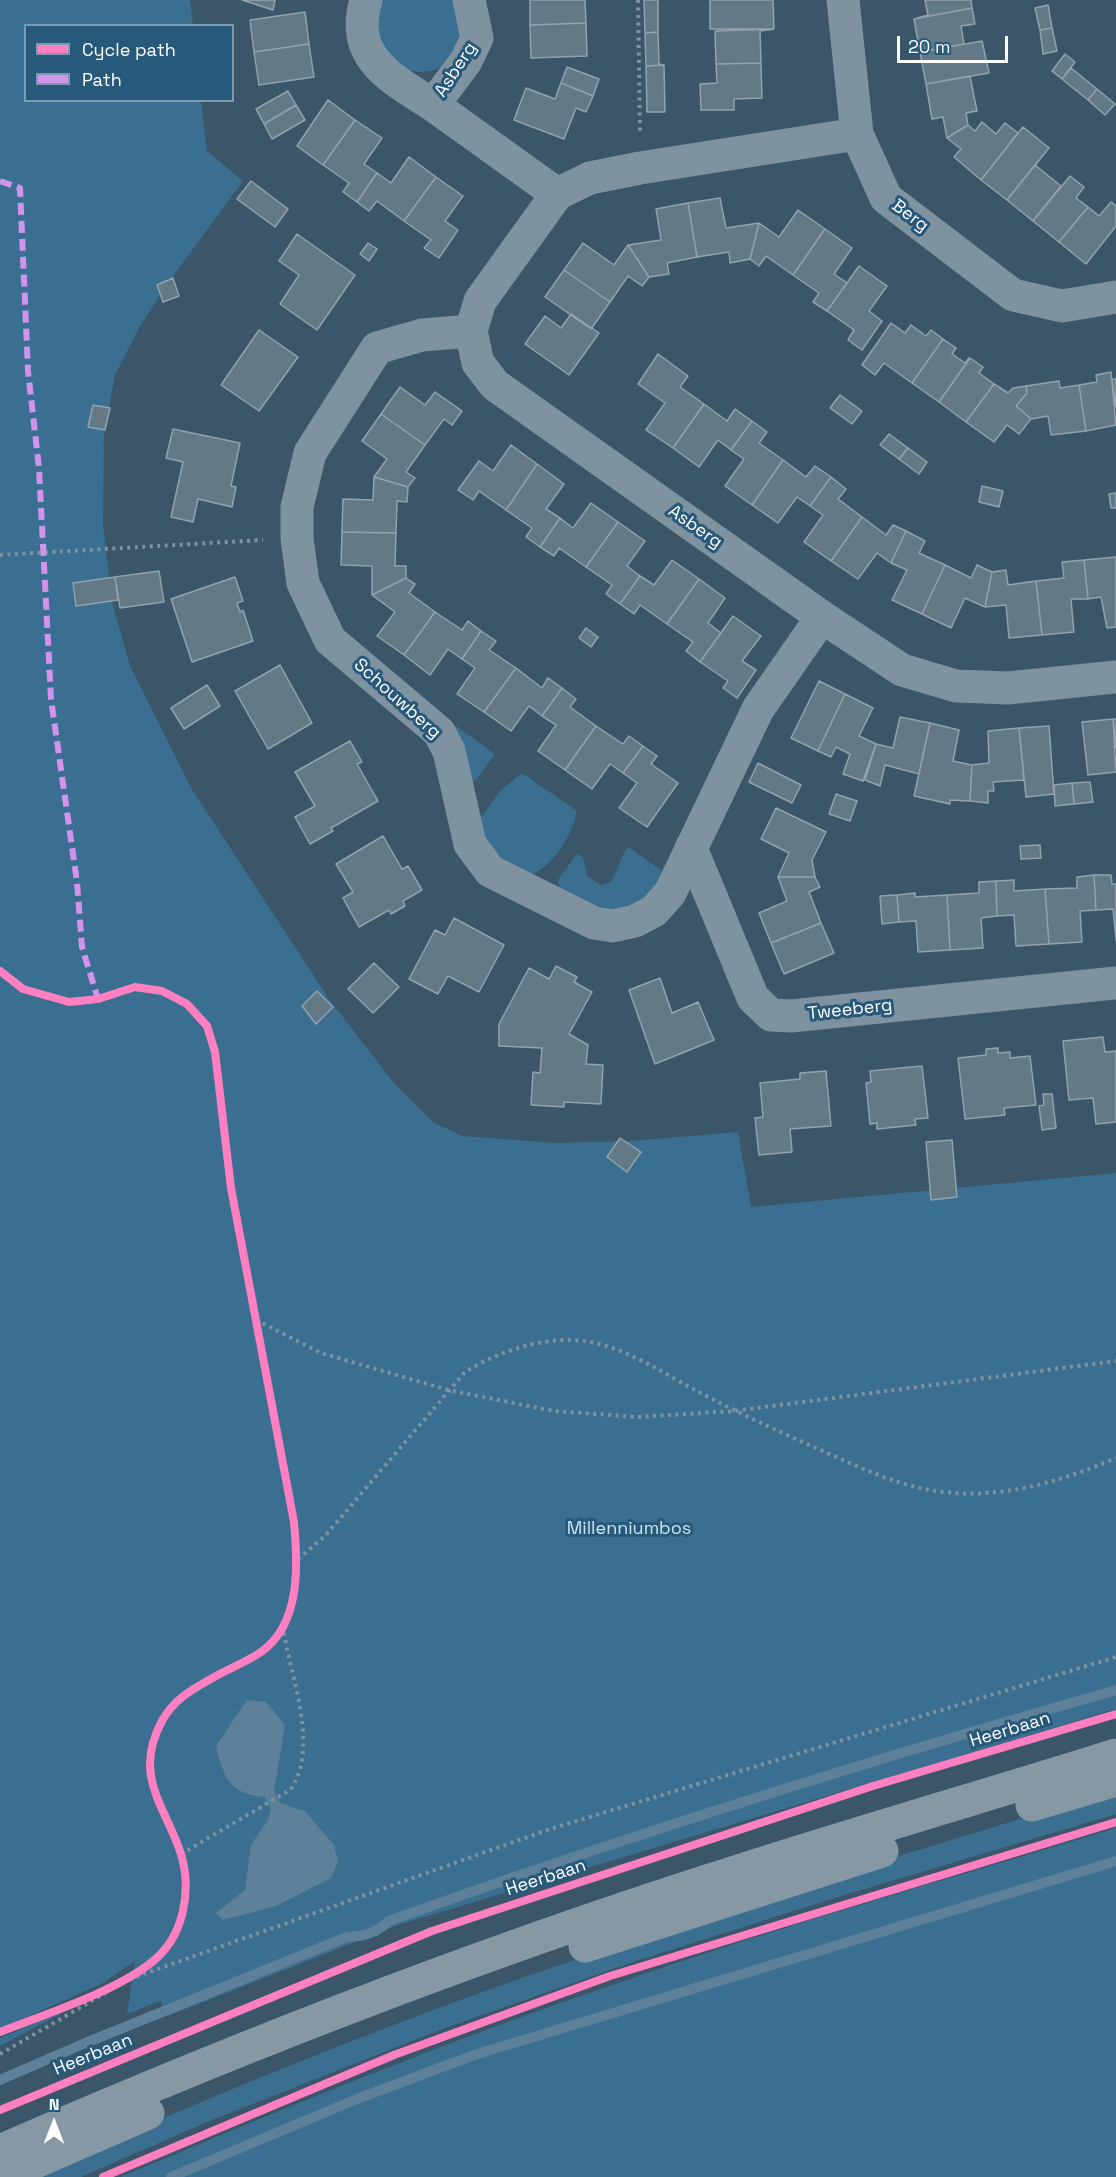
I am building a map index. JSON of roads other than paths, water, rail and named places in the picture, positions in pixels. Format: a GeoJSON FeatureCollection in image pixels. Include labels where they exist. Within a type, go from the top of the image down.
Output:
{"type":"FeatureCollection","features":[{"type":"Feature","properties":{"kind":"main road"},"geometry":{"type":"LineString","coordinates":[[0,2151],[244,2049],[578,1925],[751,1867],[1116,1755]]}},
{"type":"Feature","properties":{"kind":"main road"},"geometry":{"type":"LineString","coordinates":[[1,2177],[172,2102],[340,2035],[574,1950],[851,1861],[1116,1780]]}},
{"type":"Feature","properties":{"kind":"street","name":"Asberg"},"geometry":{"type":"LineString","coordinates":[[366,0],[360,19],[365,49],[384,73],[433,105],[557,194]]}},
{"type":"Feature","properties":{"kind":"street","name":"Asberg"},"geometry":{"type":"LineString","coordinates":[[433,105],[466,61],[477,38],[469,0]]}},
{"type":"Feature","properties":{"kind":"street","name":"Berg"},"geometry":{"type":"LineString","coordinates":[[843,0],[857,135],[886,198],[1013,295],[1062,306],[1116,297]]}},
{"type":"Feature","properties":{"kind":"street","name":"Asberg"},"geometry":{"type":"LineString","coordinates":[[857,135],[640,168],[590,178],[557,194],[480,301],[471,331],[478,363],[495,385],[822,617],[902,670],[956,686],[1008,688],[1116,676]]}},
{"type":"Feature","properties":{"kind":"street","name":"Schouwberg"},"geometry":{"type":"LineString","coordinates":[[471,331],[422,335],[376,348],[310,453],[297,507],[297,539],[303,583],[330,640],[439,732],[449,751],[470,844],[490,871],[594,923],[613,926],[635,921],[654,911],[670,893],[758,709],[822,617]]}},
{"type":"Feature","properties":{"kind":"street","name":"Tweeberg"},"geometry":{"type":"LineString","coordinates":[[691,848],[753,998],[771,1015],[791,1016],[1116,983]]}},
{"type":"Feature","properties":{"kind":"waterway"},"geometry":{"type":"LineString","coordinates":[[0,2080],[347,1937],[369,1933],[389,1921],[479,1889],[750,1800],[1116,1690]]}},
{"type":"Feature","properties":{"kind":"waterway"},"geometry":{"type":"LineString","coordinates":[[171,2177],[357,2099],[474,2055],[1116,1861]]}},
{"type":"Feature","properties":{"kind":"park label","name":"Millenniumbos"},"geometry":{"type":"Point","coordinates":[629,1529]}}]}
